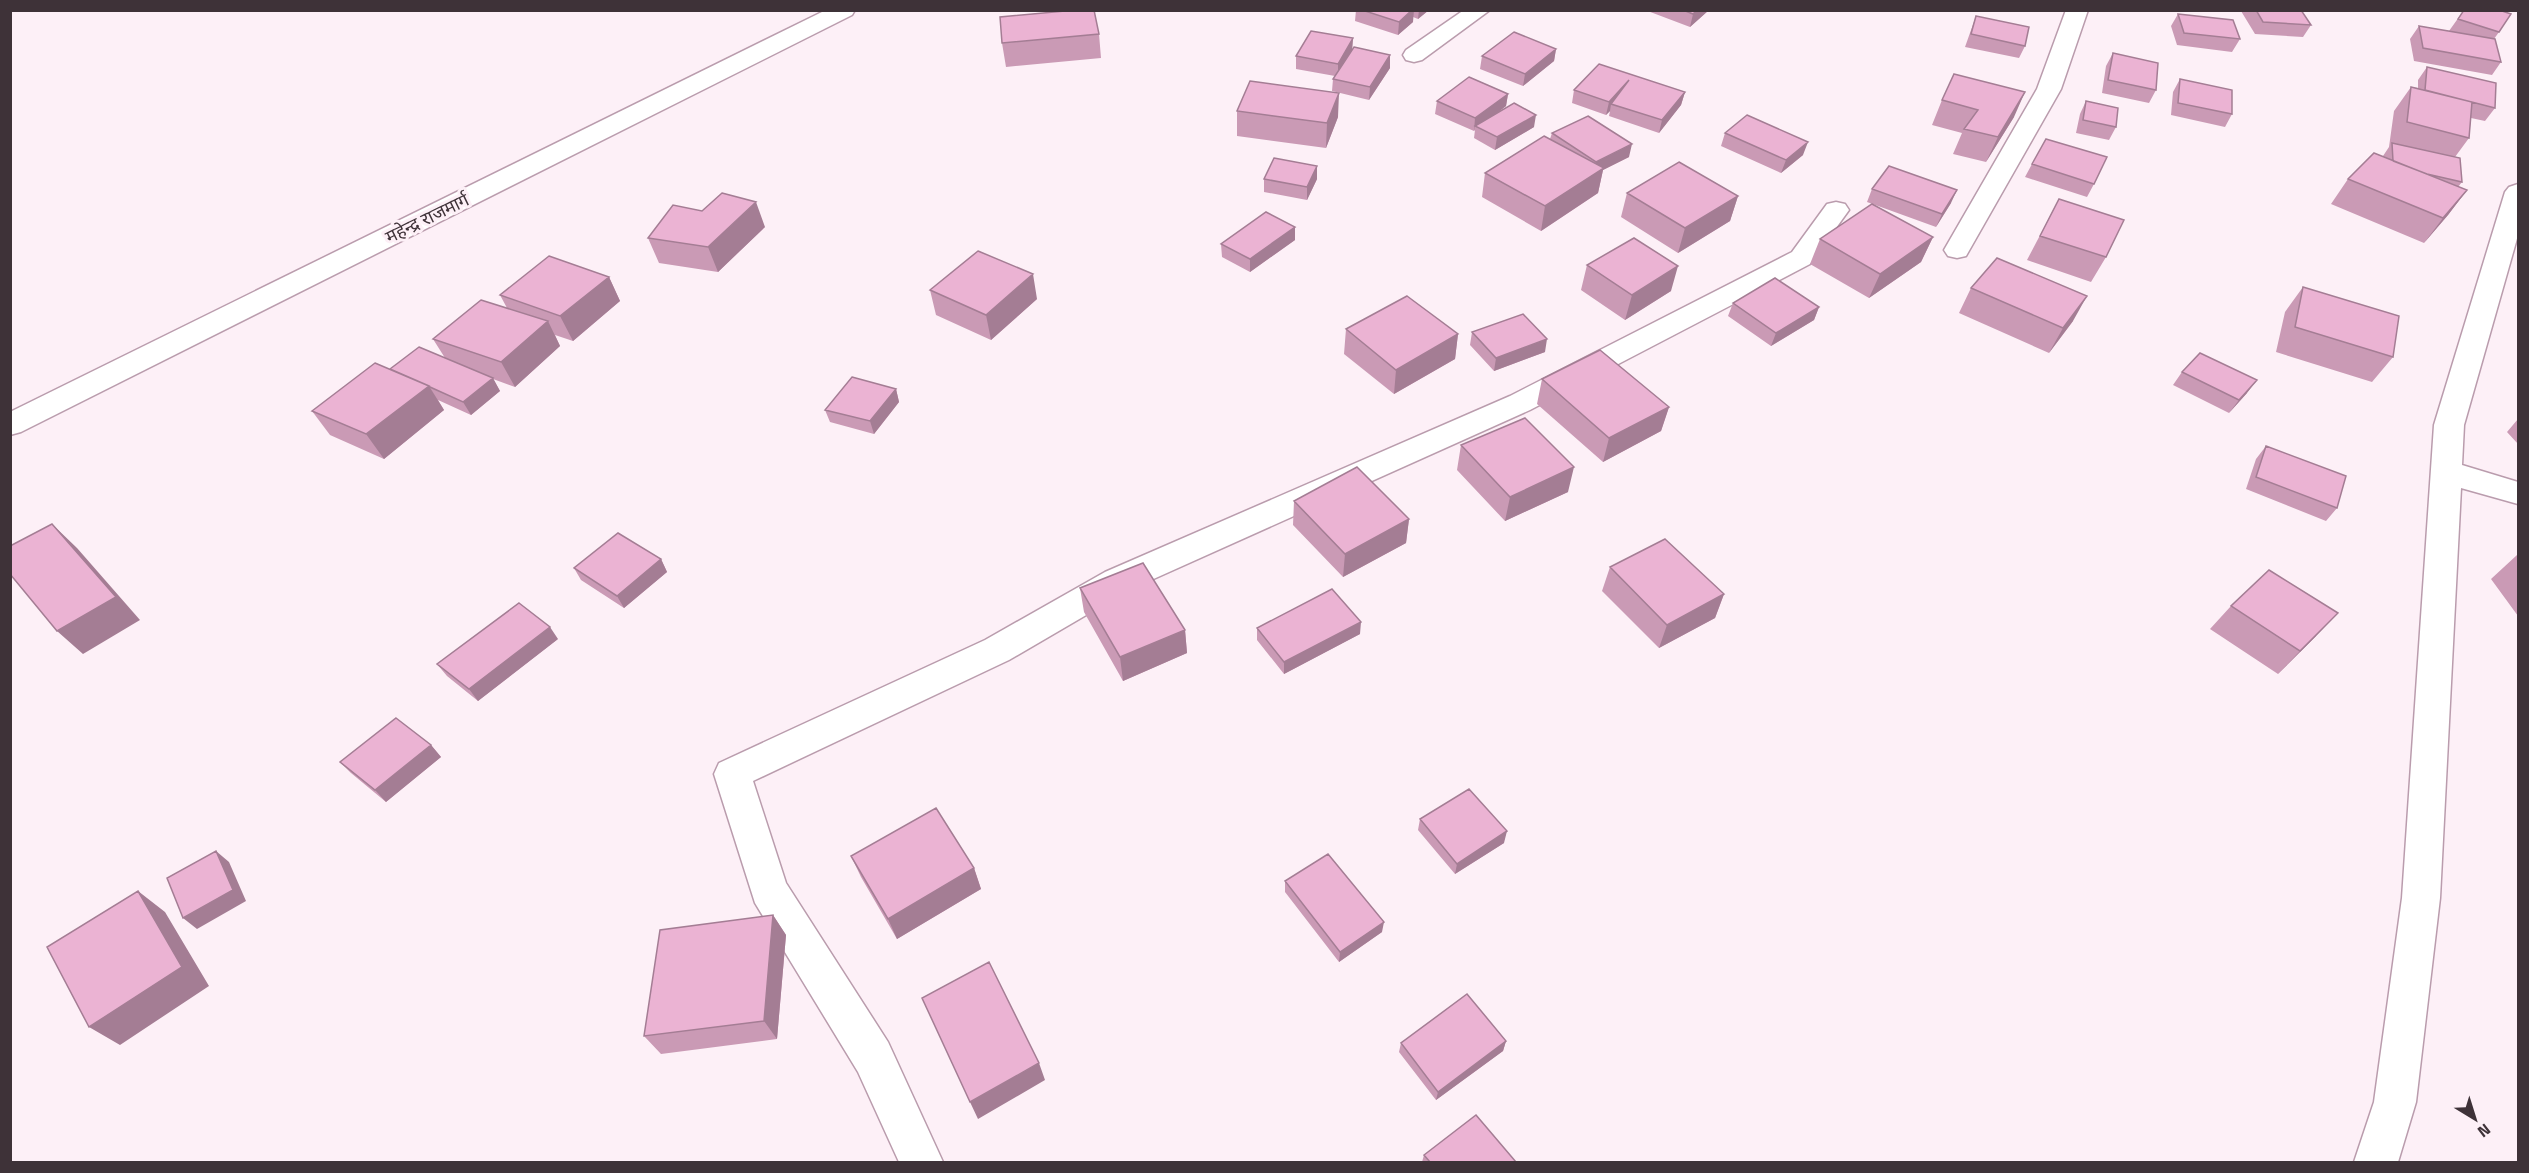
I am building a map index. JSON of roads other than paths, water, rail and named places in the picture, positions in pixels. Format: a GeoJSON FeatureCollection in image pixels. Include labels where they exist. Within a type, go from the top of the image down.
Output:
{"type":"FeatureCollection","features":[{"type":"Feature","properties":{"kind":"main road","name":"महेन्द्र राजमार्ग"},"geometry":{"type":"LineString","coordinates":[[10,425],[844,10]]}},
{"type":"Feature","properties":{"kind":"main road"},"geometry":{"type":"LineString","coordinates":[[1414,56],[1479,10]]}},
{"type":"Feature","properties":{"kind":"main road"},"geometry":{"type":"LineString","coordinates":[[1957,250],[2049,89],[2077,10]]}},
{"type":"Feature","properties":{"kind":"main road"},"geometry":{"type":"LineString","coordinates":[[2376,1162],[2395,1102],[2421,898],[2449,425],[2518,192]]}},
{"type":"Feature","properties":{"kind":"main road"},"geometry":{"type":"LineString","coordinates":[[921,1162],[873,1057],[770,890],[732,774],[997,650],[1117,581],[1520,403],[1801,258],[1836,210]]}},
{"type":"Feature","properties":{"kind":"main road"},"geometry":{"type":"LineString","coordinates":[[2446,472],[2518,493]]}}]}
